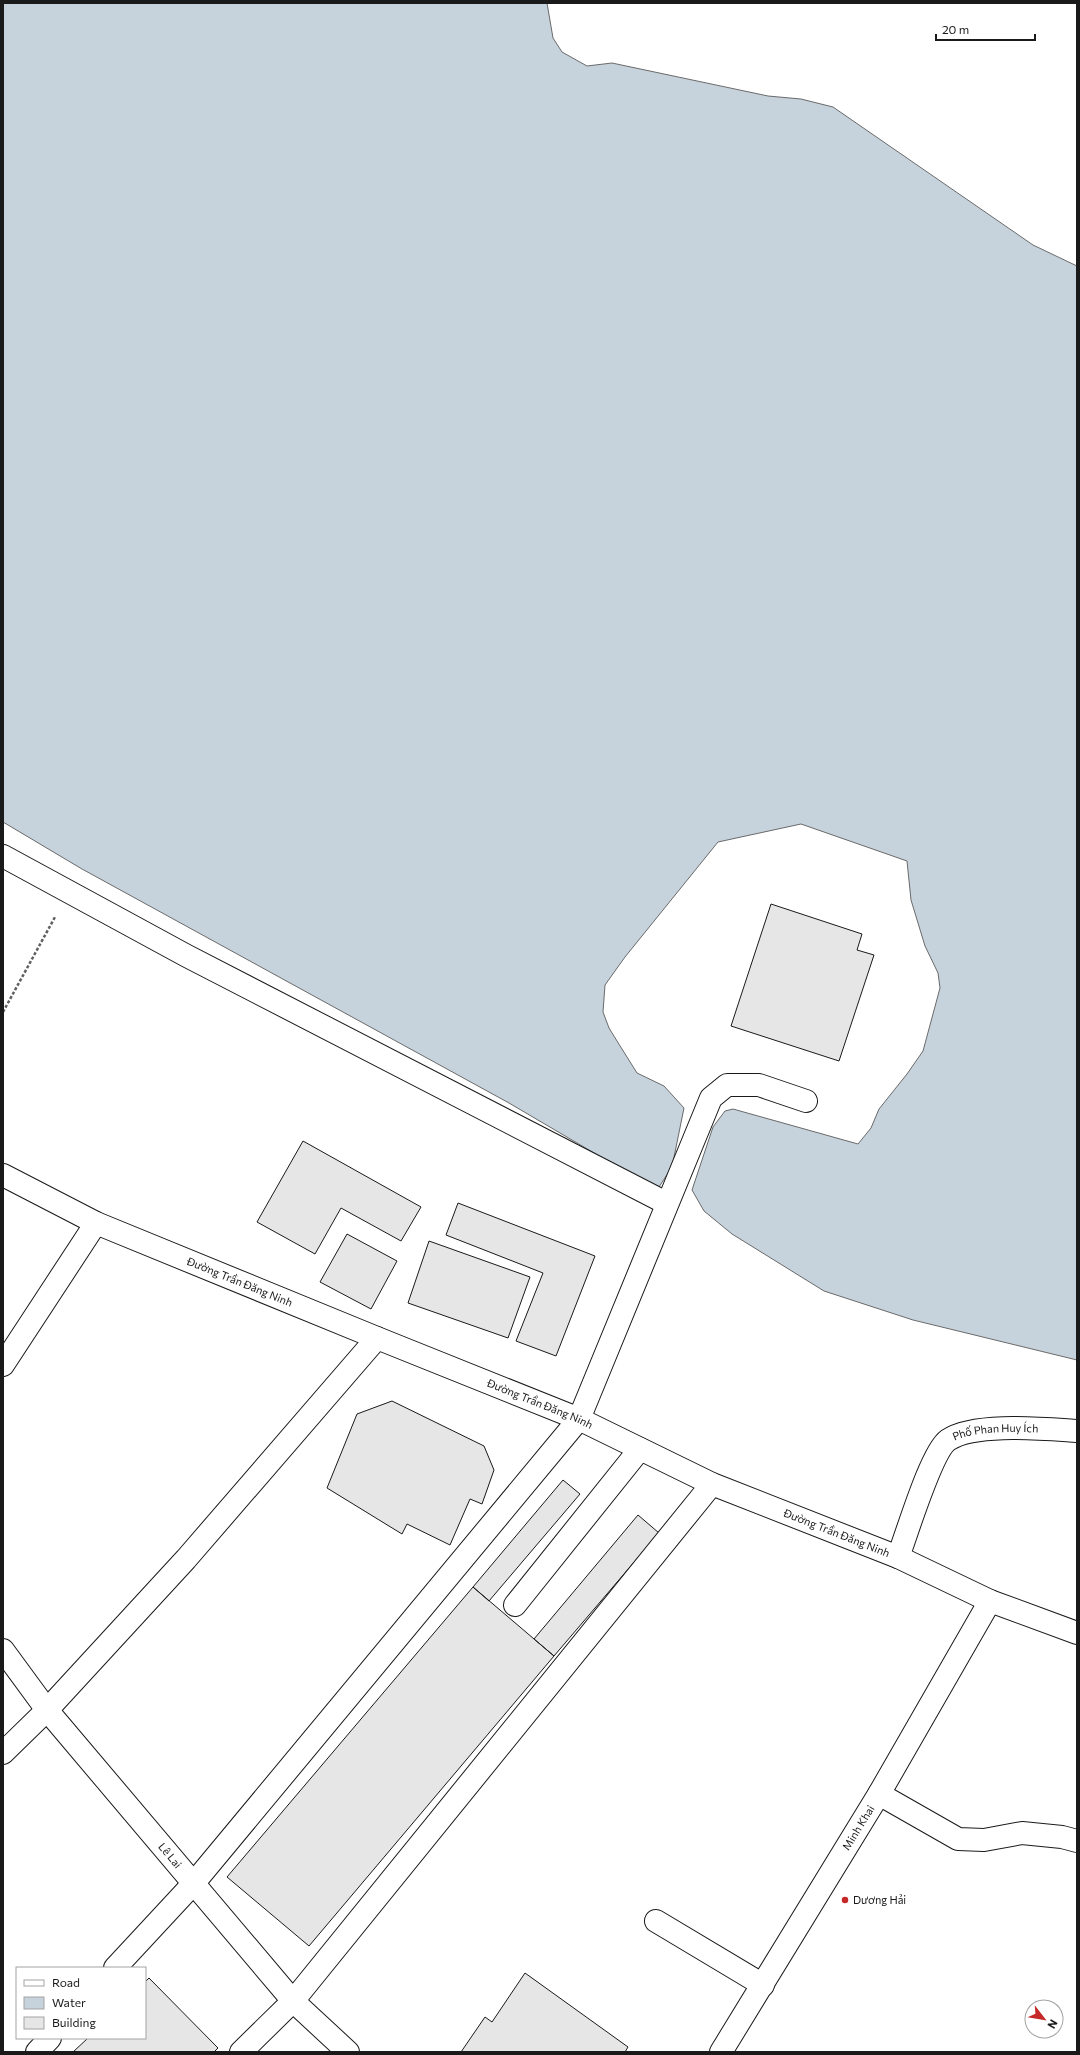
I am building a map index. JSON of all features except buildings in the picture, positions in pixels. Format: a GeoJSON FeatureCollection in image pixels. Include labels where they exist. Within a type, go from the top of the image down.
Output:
{"type":"FeatureCollection","features":[{"type":"Feature","properties":{"kind":"street"},"geometry":{"type":"LineString","coordinates":[[3,856],[194,960],[666,1203]]}},
{"type":"Feature","properties":{"kind":"street"},"geometry":{"type":"LineString","coordinates":[[116,1967],[193,1884],[579,1419],[666,1203],[711,1098],[727,1085],[759,1085],[806,1101]]}},
{"type":"Feature","properties":{"kind":"street","name":"Đường Trần Đăng Ninh"},"geometry":{"type":"LineString","coordinates":[[3,1175],[96,1223],[376,1338],[579,1419],[712,1484],[898,1557],[990,1601],[1077,1633]]}},
{"type":"Feature","properties":{"kind":"street"},"geometry":{"type":"LineString","coordinates":[[3,1364],[96,1223]]}},
{"type":"Feature","properties":{"kind":"street"},"geometry":{"type":"LineString","coordinates":[[3,1753],[47,1710],[186,1559],[376,1338]]}},
{"type":"Feature","properties":{"kind":"street","name":"Phố Phan Huy Ích"},"geometry":{"type":"LineString","coordinates":[[898,1557],[934,1458],[948,1440],[968,1431],[1034,1428],[1077,1431]]}},
{"type":"Feature","properties":{"kind":"street"},"geometry":{"type":"LineString","coordinates":[[515,1605],[640,1449]]}},
{"type":"Feature","properties":{"kind":"street"},"geometry":{"type":"LineString","coordinates":[[241,2052],[293,2001],[712,1484]]}},
{"type":"Feature","properties":{"kind":"street","name":"Minh Khai"},"geometry":{"type":"LineString","coordinates":[[721,2052],[879,1794],[990,1601]]}},
{"type":"Feature","properties":{"kind":"street","name":"Lê Lai"},"geometry":{"type":"LineString","coordinates":[[3,1650],[47,1710],[293,2001],[348,2052]]}},
{"type":"Feature","properties":{"kind":"street"},"geometry":{"type":"LineString","coordinates":[[879,1794],[958,1839],[984,1840],[1022,1833],[1062,1837],[1077,1841]]}},
{"type":"Feature","properties":{"kind":"street"},"geometry":{"type":"LineString","coordinates":[[656,1921],[763,1985]]}},
{"type":"Feature","properties":{"kind":"street"},"geometry":{"type":"LineString","coordinates":[[37,2052],[49,2039]]}},
{"type":"Feature","properties":{"kind":"path"},"geometry":{"type":"LineString","coordinates":[[3,1012],[68,892]]}},
{"type":"Feature","properties":{"kind":"water"},"geometry":{"type":"Polygon","coordinates":[[[3,3],[547,3],[553,38],[562,52],[587,66],[612,63],[768,96],[801,99],[833,107],[1033,245],[1077,266],[1077,1360],[913,1320],[824,1291],[732,1234],[704,1211],[692,1190],[713,1127],[725,1111],[733,1109],[858,1144],[871,1128],[879,1109],[923,1051],[940,988],[938,973],[925,946],[911,900],[907,861],[801,824],[718,842],[625,957],[605,985],[603,1012],[609,1028],[637,1073],[664,1086],[684,1108],[672,1167],[657,1190],[509,1103],[82,869],[3,822],[3,3]]]}},
{"type":"Feature","properties":{"kind":"place","name":"Dương Hải"},"geometry":{"type":"Point","coordinates":[845,1900]}}]}
